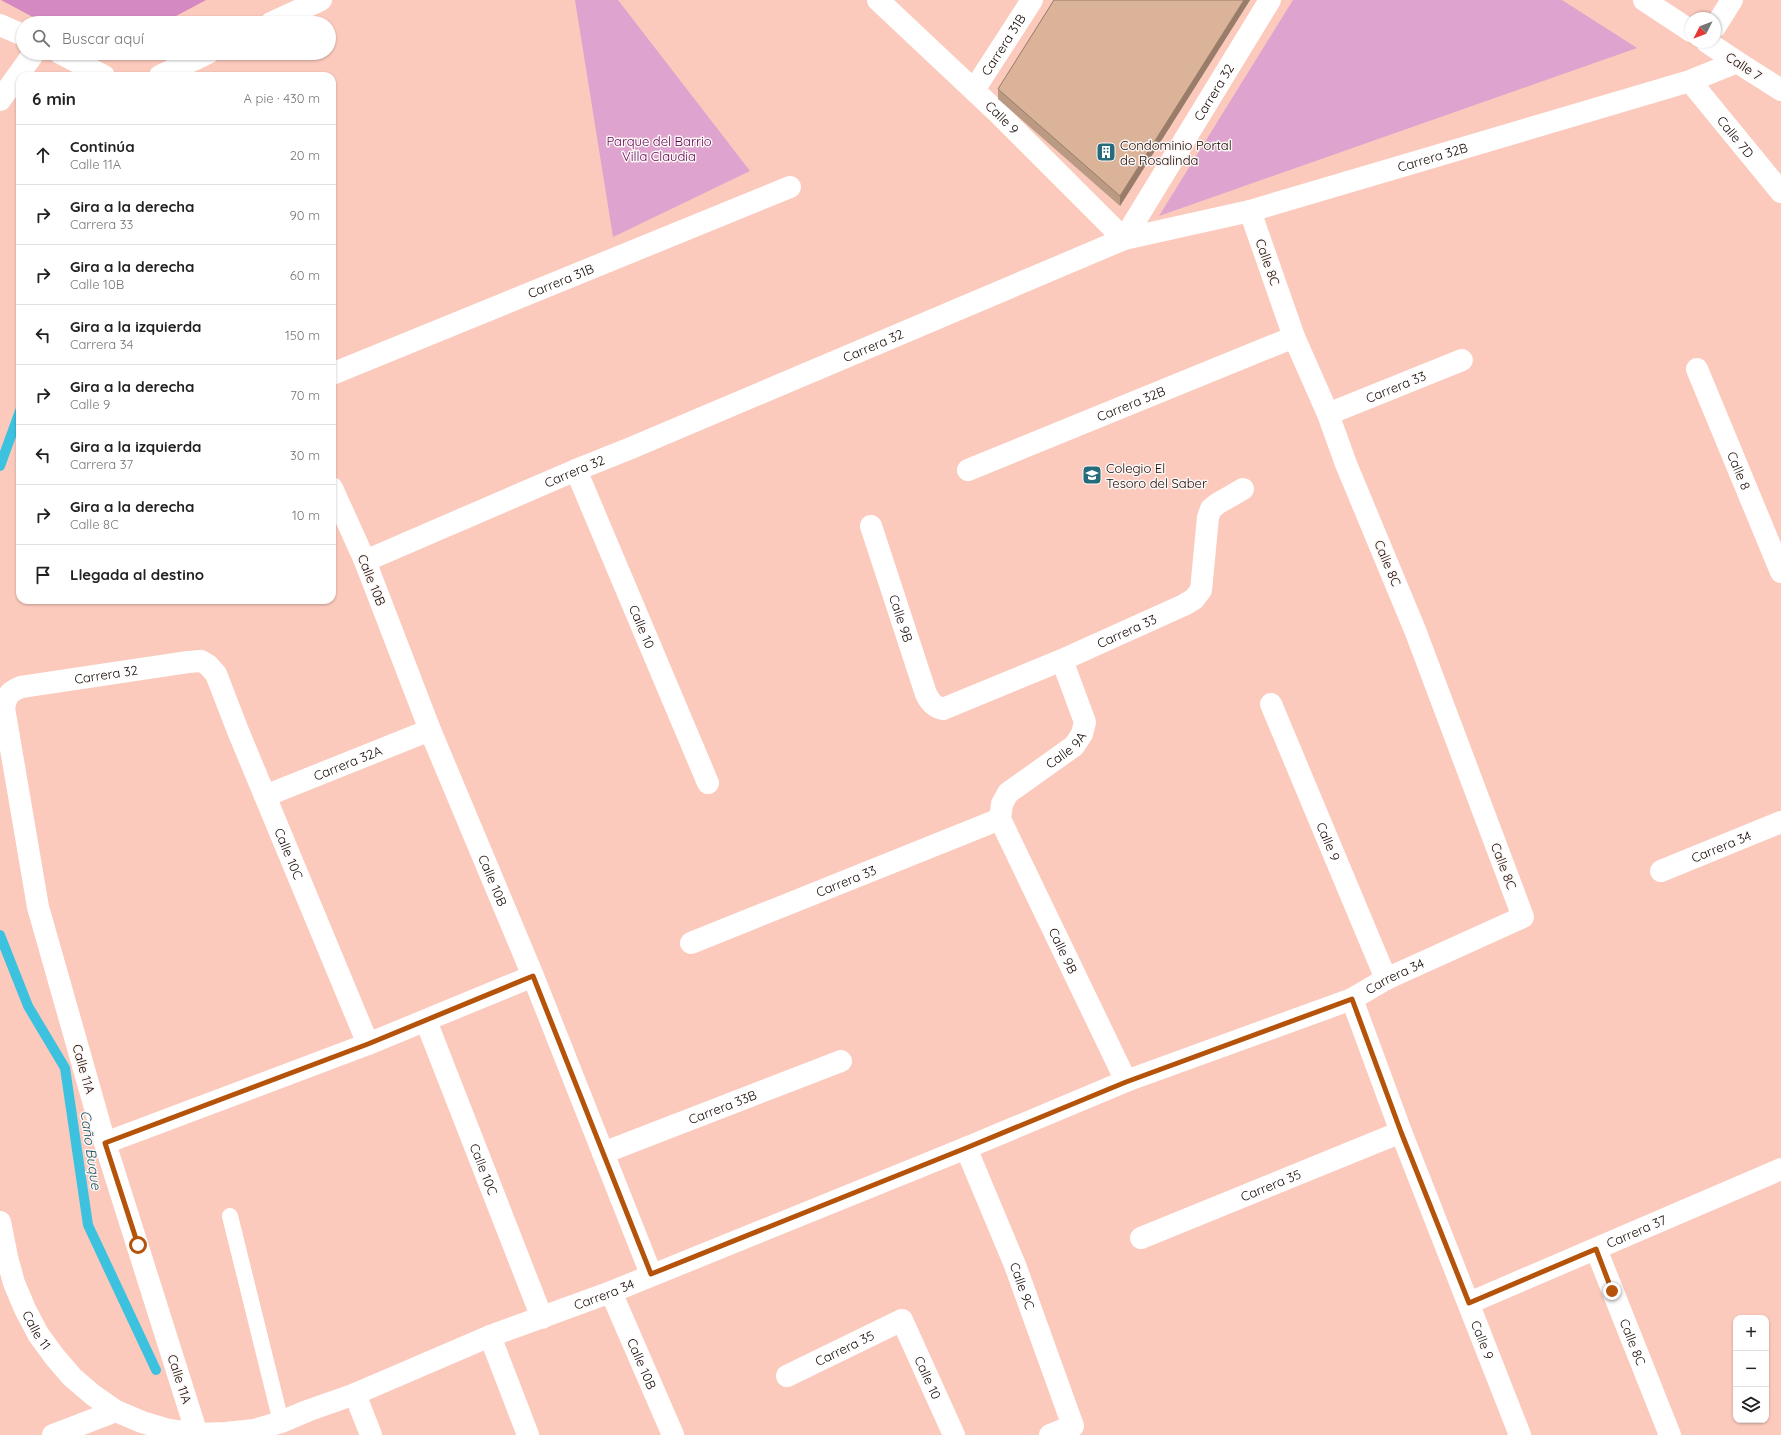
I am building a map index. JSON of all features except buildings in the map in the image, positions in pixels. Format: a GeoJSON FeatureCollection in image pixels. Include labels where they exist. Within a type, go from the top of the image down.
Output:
{"type":"FeatureCollection","features":[{"type":"Feature","properties":{"kind":"street"},"geometry":{"type":"LineString","coordinates":[[286,16],[321,0]]}},
{"type":"Feature","properties":{"kind":"street","name":"Calle 9"},"geometry":{"type":"LineString","coordinates":[[878,0],[974,90],[1124,239]]}},
{"type":"Feature","properties":{"kind":"street","name":"Carrera 31B"},"geometry":{"type":"LineString","coordinates":[[974,90],[1032,0]]}},
{"type":"Feature","properties":{"kind":"street","name":"Carrera 32"},"geometry":{"type":"LineString","coordinates":[[365,561],[576,470],[1124,239],[1270,0]]}},
{"type":"Feature","properties":{"kind":"street"},"geometry":{"type":"LineString","coordinates":[[1644,0],[1685,27]]}},
{"type":"Feature","properties":{"kind":"street"},"geometry":{"type":"LineString","coordinates":[[1721,17],[1732,0]]}},
{"type":"Feature","properties":{"kind":"street"},"geometry":{"type":"LineString","coordinates":[[0,26],[16,32]]}},
{"type":"Feature","properties":{"kind":"street","name":"Calle 7"},"geometry":{"type":"LineString","coordinates":[[1716,48],[1781,90]]}},
{"type":"Feature","properties":{"kind":"street"},"geometry":{"type":"LineString","coordinates":[[20,72],[29,60]]}},
{"type":"Feature","properties":{"kind":"street"},"geometry":{"type":"LineString","coordinates":[[73,60],[96,72]]}},
{"type":"Feature","properties":{"kind":"street"},"geometry":{"type":"LineString","coordinates":[[168,72],[193,60]]}},
{"type":"Feature","properties":{"kind":"street","name":"Carrera 32B"},"geometry":{"type":"LineString","coordinates":[[1124,239],[1250,211],[1690,81],[1737,62]]}},
{"type":"Feature","properties":{"kind":"street"},"geometry":{"type":"LineString","coordinates":[[0,100],[16,78]]}},
{"type":"Feature","properties":{"kind":"street","name":"Calle 7D"},"geometry":{"type":"LineString","coordinates":[[1690,81],[1781,192]]}},
{"type":"Feature","properties":{"kind":"street","name":"Carrera 31B"},"geometry":{"type":"LineString","coordinates":[[336,372],[790,188]]}},
{"type":"Feature","properties":{"kind":"street","name":"Calle 8C"},"geometry":{"type":"LineString","coordinates":[[1250,211],[1294,338],[1328,414],[1346,464],[1415,630],[1523,917]]}},
{"type":"Feature","properties":{"kind":"street","name":"Carrera 32B"},"geometry":{"type":"LineString","coordinates":[[968,470],[1294,338]]}},
{"type":"Feature","properties":{"kind":"street","name":"Carrera 33"},"geometry":{"type":"LineString","coordinates":[[1328,414],[1462,360]]}},
{"type":"Feature","properties":{"kind":"street","name":"Calle 8"},"geometry":{"type":"LineString","coordinates":[[1696,369],[1781,572]]}},
{"type":"Feature","properties":{"kind":"street","name":"Calle 10"},"geometry":{"type":"LineString","coordinates":[[576,470],[708,783]]}},
{"type":"Feature","properties":{"kind":"street","name":"Carrera 33"},"geometry":{"type":"LineString","coordinates":[[937,708],[944,709],[1062,660],[1184,605],[1194,599],[1201,590],[1208,517],[1211,509],[1243,489]]}},
{"type":"Feature","properties":{"kind":"street","name":"Calle 10B"},"geometry":{"type":"LineString","coordinates":[[336,497],[365,561],[430,730],[533,976],[651,1274]]}},
{"type":"Feature","properties":{"kind":"street","name":"Calle 9B"},"geometry":{"type":"LineString","coordinates":[[871,526],[926,694],[930,702],[937,708]]}},
{"type":"Feature","properties":{"kind":"street","name":"Calle 9A"},"geometry":{"type":"LineString","coordinates":[[1000,819],[1002,804],[1008,793],[1074,746],[1082,734],[1085,722],[1062,660]]}},
{"type":"Feature","properties":{"kind":"street","name":"Carrera 32"},"geometry":{"type":"LineString","coordinates":[[6,697],[13,690],[21,687],[188,662],[201,661],[208,665]]}},
{"type":"Feature","properties":{"kind":"street","name":"Calle 10C"},"geometry":{"type":"LineString","coordinates":[[208,665],[216,674],[368,1044]]}},
{"type":"Feature","properties":{"kind":"street","name":"Calle 11A"},"geometry":{"type":"LineString","coordinates":[[6,697],[4,708],[38,907],[105,1143],[197,1434]]}},
{"type":"Feature","properties":{"kind":"street","name":"Calle 9"},"geometry":{"type":"LineString","coordinates":[[1271,704],[1386,979]]}},
{"type":"Feature","properties":{"kind":"street","name":"Carrera 32A"},"geometry":{"type":"LineString","coordinates":[[265,796],[430,730]]}},
{"type":"Feature","properties":{"kind":"street","name":"Carrera 33"},"geometry":{"type":"LineString","coordinates":[[691,943],[1000,819]]}},
{"type":"Feature","properties":{"kind":"street","name":"Calle 9B"},"geometry":{"type":"LineString","coordinates":[[1000,819],[1126,1082]]}},
{"type":"Feature","properties":{"kind":"street","name":"Carrera 34"},"geometry":{"type":"LineString","coordinates":[[1661,871],[1781,822]]}},
{"type":"Feature","properties":{"kind":"street","name":"Carrera 34"},"geometry":{"type":"LineString","coordinates":[[116,1411],[142,1422],[169,1430],[197,1434],[226,1434],[254,1430],[281,1422],[355,1394],[490,1336],[610,1292],[651,1274],[966,1148],[1126,1082],[1352,999],[1386,979],[1523,917]]}},
{"type":"Feature","properties":{"kind":"street"},"geometry":{"type":"LineString","coordinates":[[105,1143],[368,1044],[533,976]]}},
{"type":"Feature","properties":{"kind":"street","name":"Calle 9"},"geometry":{"type":"LineString","coordinates":[[1352,999],[1401,1132],[1520,1435]]}},
{"type":"Feature","properties":{"kind":"street","name":"Calle 10C"},"geometry":{"type":"LineString","coordinates":[[426,1021],[542,1318]]}},
{"type":"Feature","properties":{"kind":"street","name":"Carrera 33B"},"geometry":{"type":"LineString","coordinates":[[603,1153],[841,1061]]}},
{"type":"Feature","properties":{"kind":"street","name":"Carrera 35"},"geometry":{"type":"LineString","coordinates":[[1141,1238],[1401,1132]]}},
{"type":"Feature","properties":{"kind":"street","name":"Calle 9C"},"geometry":{"type":"LineString","coordinates":[[966,1148],[1015,1266],[1073,1426],[1050,1435]]}},
{"type":"Feature","properties":{"kind":"street","name":"Carrera 37"},"geometry":{"type":"LineString","coordinates":[[1469,1303],[1781,1169]]}},
{"type":"Feature","properties":{"kind":"street","name":"Calle 11"},"geometry":{"type":"LineString","coordinates":[[1,1227],[14,1284],[38,1334],[72,1377],[93,1395],[116,1411]]}},
{"type":"Feature","properties":{"kind":"street","name":"Calle 8C"},"geometry":{"type":"LineString","coordinates":[[1596,1249],[1670,1435]]}},
{"type":"Feature","properties":{"kind":"street","name":"Calle 10B"},"geometry":{"type":"LineString","coordinates":[[610,1292],[673,1435]]}},
{"type":"Feature","properties":{"kind":"street","name":"Calle 10"},"geometry":{"type":"LineString","coordinates":[[902,1320],[954,1435]]}},
{"type":"Feature","properties":{"kind":"street","name":"Carrera 35"},"geometry":{"type":"LineString","coordinates":[[787,1376],[902,1320]]}},
{"type":"Feature","properties":{"kind":"street"},"geometry":{"type":"LineString","coordinates":[[490,1336],[528,1435]]}},
{"type":"Feature","properties":{"kind":"street"},"geometry":{"type":"LineString","coordinates":[[355,1394],[371,1435]]}},
{"type":"Feature","properties":{"kind":"street"},"geometry":{"type":"LineString","coordinates":[[53,1435],[116,1411]]}},
{"type":"Feature","properties":{"kind":"lane"},"geometry":{"type":"LineString","coordinates":[[230,1216],[281,1422]]}},
{"type":"Feature","properties":{"kind":"green space","name":"Parque del Barrio Villa Claudia"},"geometry":{"type":"Polygon","coordinates":[[[575,0],[618,0],[750,171],[613,237],[575,0]]]}},
{"type":"Feature","properties":{"kind":"green space"},"geometry":{"type":"Polygon","coordinates":[[[1293,0],[1562,0],[1637,48],[1159,216],[1293,0]]]}},
{"type":"Feature","properties":{"kind":"shaded area"},"geometry":{"type":"Polygon","coordinates":[[[1,0],[206,0],[176,16],[31,16],[1,0]]]}},
{"type":"Feature","properties":{"kind":"waterway","name":"Caño Buque"},"geometry":{"type":"LineString","coordinates":[[0,466],[16,422]]}},
{"type":"Feature","properties":{"kind":"waterway","name":"Caño Buque"},"geometry":{"type":"LineString","coordinates":[[0,935],[28,1006],[65,1068],[88,1225],[156,1370]]}},
{"type":"Feature","properties":{"kind":"place","name":"Condominio Portal de Rosalinda"},"geometry":{"type":"Point","coordinates":[1106,152]}},
{"type":"Feature","properties":{"kind":"place","name":"Colegio El Tesoro del Saber"},"geometry":{"type":"Point","coordinates":[1092,475]}},
{"type":"Feature","properties":{"kind":"route"},"geometry":{"type":"LineString","coordinates":[[138,1245],[105,1143],[368,1044],[533,976],[651,1274],[966,1148],[1126,1082],[1352,999],[1401,1132],[1469,1303],[1596,1249],[1612,1291]]}}]}
